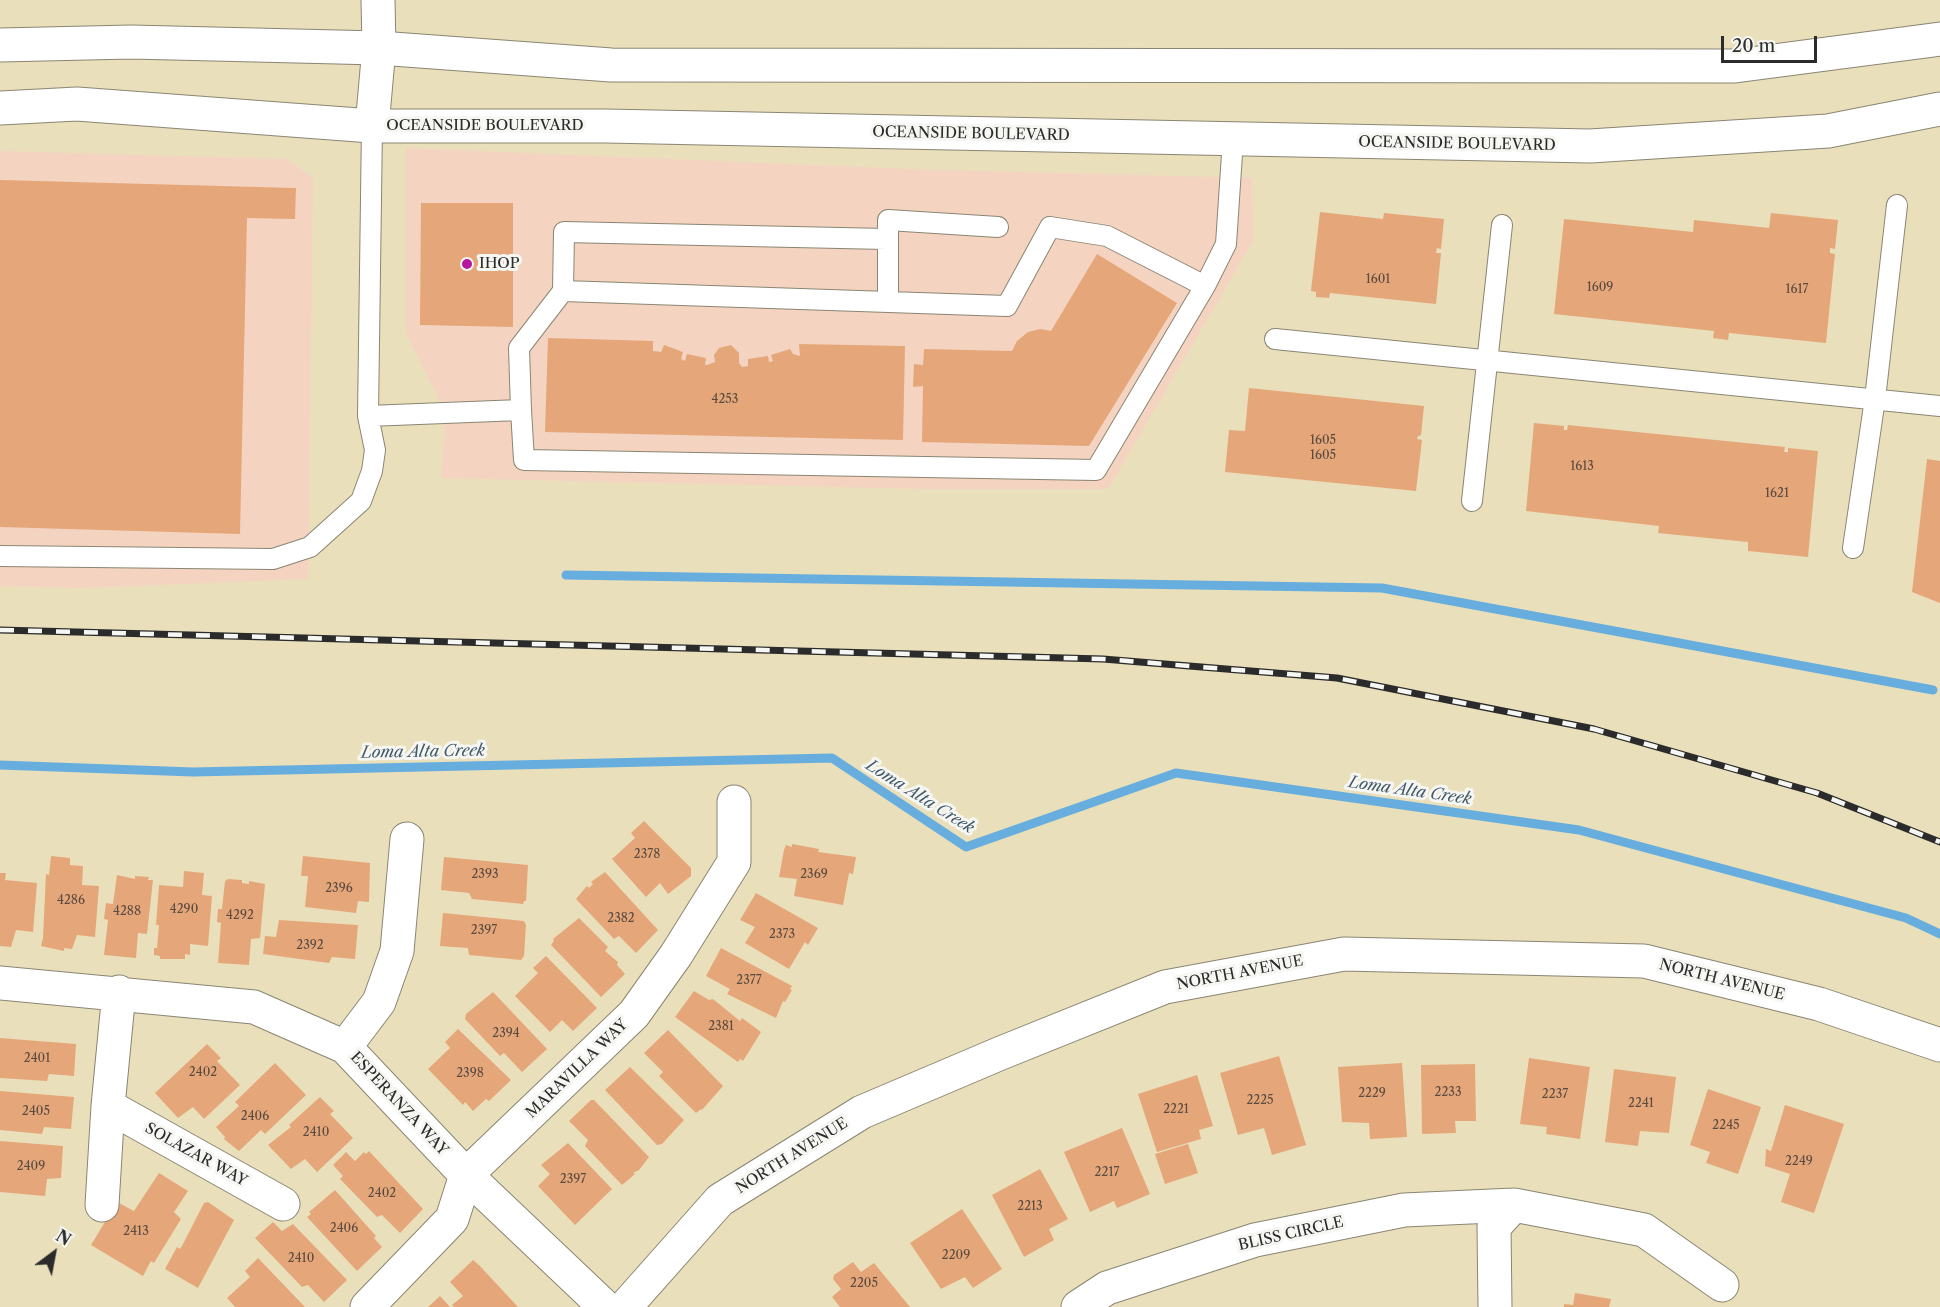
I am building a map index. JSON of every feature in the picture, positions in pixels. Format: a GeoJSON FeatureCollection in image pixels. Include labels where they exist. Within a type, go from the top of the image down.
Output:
{"type":"FeatureCollection","features":[{"type":"Feature","properties":{"kind":"main road"},"geometry":{"type":"LineString","coordinates":[[372,126],[379,48],[378,0]]}},
{"type":"Feature","properties":{"kind":"main road"},"geometry":{"type":"LineString","coordinates":[[0,45],[131,42],[379,48],[610,65],[1735,66],[1940,39]]}},
{"type":"Feature","properties":{"kind":"main road","name":"OCEANSIDE BOULEVARD"},"geometry":{"type":"LineString","coordinates":[[0,108],[77,104],[372,126],[606,126],[1590,146],[1828,131],[1940,109]]}},
{"type":"Feature","properties":{"kind":"main road","name":"MARAVILLA WAY"},"geometry":{"type":"LineString","coordinates":[[367,1307],[452,1219],[466,1175],[634,1014],[734,862],[735,802]]}},
{"type":"Feature","properties":{"kind":"main road"},"geometry":{"type":"LineString","coordinates":[[345,1047],[379,1002],[397,951],[407,839]]}},
{"type":"Feature","properties":{"kind":"main road","name":"NORTH AVENUE"},"geometry":{"type":"LineString","coordinates":[[624,1307],[720,1200],[862,1112],[1165,987],[1344,954],[1644,961],[1819,1004],[1940,1045]]}},
{"type":"Feature","properties":{"kind":"main road","name":"ESPERANZA WAY"},"geometry":{"type":"LineString","coordinates":[[0,982],[119,992],[254,1008],[345,1047],[466,1175],[605,1307]]}},
{"type":"Feature","properties":{"kind":"main road"},"geometry":{"type":"LineString","coordinates":[[102,1205],[108,1106],[119,992]]}},
{"type":"Feature","properties":{"kind":"main road","name":"SOLAZAR WAY"},"geometry":{"type":"LineString","coordinates":[[108,1106],[284,1204]]}},
{"type":"Feature","properties":{"kind":"main road"},"geometry":{"type":"LineString","coordinates":[[1496,1307],[1494,1227],[1514,1205]]}},
{"type":"Feature","properties":{"kind":"main road","name":"BLISS CIRCLE"},"geometry":{"type":"LineString","coordinates":[[1078,1307],[1107,1288],[1255,1240],[1404,1209],[1514,1205],[1644,1230],[1722,1285]]}},
{"type":"Feature","properties":{"kind":"lane"},"geometry":{"type":"LineString","coordinates":[[0,556],[273,559],[310,547],[361,501],[372,471],[375,450],[368,416],[372,126]]}},
{"type":"Feature","properties":{"kind":"lane"},"geometry":{"type":"LineString","coordinates":[[886,239],[564,232],[563,291],[519,348],[524,460],[1096,470],[1205,285],[1226,244],[1233,139]]}},
{"type":"Feature","properties":{"kind":"lane"},"geometry":{"type":"LineString","coordinates":[[1853,548],[1875,399],[1897,205]]}},
{"type":"Feature","properties":{"kind":"lane"},"geometry":{"type":"LineString","coordinates":[[888,302],[886,239],[888,220],[998,227]]}},
{"type":"Feature","properties":{"kind":"lane"},"geometry":{"type":"LineString","coordinates":[[1472,501],[1502,225]]}},
{"type":"Feature","properties":{"kind":"lane"},"geometry":{"type":"LineString","coordinates":[[563,291],[1007,306],[1050,226],[1107,236],[1205,285]]}},
{"type":"Feature","properties":{"kind":"lane"},"geometry":{"type":"LineString","coordinates":[[1275,339],[1940,406]]}},
{"type":"Feature","properties":{"kind":"lane"},"geometry":{"type":"LineString","coordinates":[[368,416],[521,410]]}},
{"type":"Feature","properties":{"kind":"shaded area"},"geometry":{"type":"Polygon","coordinates":[[[406,148],[907,169],[1252,178],[1253,241],[1108,489],[926,489],[441,478],[445,432],[438,397],[406,333],[406,148]]]}},
{"type":"Feature","properties":{"kind":"shaded area"},"geometry":{"type":"Polygon","coordinates":[[[0,151],[287,159],[313,178],[308,579],[79,588],[0,586],[0,151]]]}},
{"type":"Feature","properties":{"kind":"building"},"geometry":{"type":"Polygon","coordinates":[[[0,180],[296,188],[295,219],[247,218],[240,534],[0,527],[0,180]]]}},
{"type":"Feature","properties":{"kind":"building","name":"IHOP"},"geometry":{"type":"Polygon","coordinates":[[[421,203],[513,203],[513,327],[420,325],[421,203]]]}},
{"type":"Feature","properties":{"kind":"building"},"geometry":{"type":"Polygon","coordinates":[[[1320,212],[1383,219],[1384,213],[1444,219],[1441,249],[1437,248],[1436,253],[1441,253],[1436,304],[1330,293],[1329,298],[1316,297],[1316,292],[1311,291],[1320,212]]]}},
{"type":"Feature","properties":{"kind":"building"},"geometry":{"type":"Polygon","coordinates":[[[1771,213],[1838,220],[1835,249],[1830,248],[1830,253],[1835,254],[1826,343],[1729,333],[1728,340],[1713,338],[1714,331],[1554,314],[1564,219],[1693,232],[1694,220],[1769,228],[1771,213]]]}},
{"type":"Feature","properties":{"kind":"building"},"geometry":{"type":"Polygon","coordinates":[[[1097,254],[1177,303],[1089,446],[922,442],[923,386],[913,387],[914,364],[923,365],[924,349],[1012,351],[1017,341],[1028,332],[1040,329],[1051,331],[1097,254]]]}},
{"type":"Feature","properties":{"kind":"building"},"geometry":{"type":"Polygon","coordinates":[[[548,338],[653,341],[653,351],[661,352],[664,345],[683,352],[681,359],[685,361],[687,354],[706,358],[705,365],[715,362],[714,355],[719,348],[731,345],[739,353],[739,363],[742,367],[748,366],[748,359],[768,356],[769,362],[773,361],[771,355],[790,349],[793,354],[800,356],[799,344],[905,346],[903,440],[545,432],[548,338]]]}},
{"type":"Feature","properties":{"kind":"building"},"geometry":{"type":"Polygon","coordinates":[[[1249,388],[1424,406],[1421,435],[1417,439],[1422,440],[1416,491],[1225,472],[1229,430],[1245,431],[1249,388]]]}},
{"type":"Feature","properties":{"kind":"building"},"geometry":{"type":"Polygon","coordinates":[[[1534,423],[1564,426],[1564,430],[1567,430],[1568,425],[1785,447],[1784,452],[1788,452],[1788,448],[1818,451],[1808,557],[1748,551],[1748,542],[1658,533],[1659,526],[1526,511],[1534,423]]]}},
{"type":"Feature","properties":{"kind":"building"},"geometry":{"type":"Polygon","coordinates":[[[1927,459],[1940,461],[1940,603],[1912,592],[1927,459]]]}},
{"type":"Feature","properties":{"kind":"building"},"geometry":{"type":"Polygon","coordinates":[[[644,821],[691,868],[691,876],[668,894],[660,883],[646,897],[612,859],[635,838],[631,833],[644,821]]]}},
{"type":"Feature","properties":{"kind":"building"},"geometry":{"type":"Polygon","coordinates":[[[792,844],[819,849],[818,852],[856,857],[853,874],[849,873],[843,905],[794,896],[797,879],[779,877],[784,850],[786,845],[792,847],[792,844]]]}},
{"type":"Feature","properties":{"kind":"building"},"geometry":{"type":"Polygon","coordinates":[[[51,856],[70,858],[70,865],[83,866],[82,885],[99,886],[95,937],[77,935],[72,949],[64,948],[64,951],[41,946],[46,874],[49,875],[51,856]]]}},
{"type":"Feature","properties":{"kind":"building"},"geometry":{"type":"Polygon","coordinates":[[[303,856],[370,863],[369,902],[358,901],[356,913],[305,907],[308,876],[301,876],[303,856]]]}},
{"type":"Feature","properties":{"kind":"building"},"geometry":{"type":"Polygon","coordinates":[[[444,857],[528,865],[526,901],[523,904],[472,899],[469,893],[441,890],[444,857]]]}},
{"type":"Feature","properties":{"kind":"building"},"geometry":{"type":"Polygon","coordinates":[[[184,871],[204,873],[202,895],[212,896],[208,946],[190,944],[190,955],[185,954],[185,959],[160,959],[160,956],[154,955],[154,948],[157,948],[159,925],[156,925],[159,885],[183,887],[184,871]]]}},
{"type":"Feature","properties":{"kind":"building"},"geometry":{"type":"Polygon","coordinates":[[[605,872],[658,930],[636,953],[619,936],[614,939],[576,899],[587,886],[589,888],[593,884],[591,882],[605,872]]]}},
{"type":"Feature","properties":{"kind":"building"},"geometry":{"type":"Polygon","coordinates":[[[0,873],[6,873],[5,880],[37,883],[33,932],[16,930],[11,947],[0,946],[0,873]]]}},
{"type":"Feature","properties":{"kind":"building"},"geometry":{"type":"Polygon","coordinates":[[[117,875],[135,879],[135,876],[149,877],[148,880],[153,880],[147,934],[138,933],[136,958],[104,955],[108,920],[104,919],[106,903],[113,904],[117,875]]]}},
{"type":"Feature","properties":{"kind":"building"},"geometry":{"type":"Polygon","coordinates":[[[228,879],[242,880],[242,883],[249,884],[249,881],[265,884],[260,938],[251,939],[249,965],[218,963],[221,923],[217,922],[218,909],[222,909],[225,881],[228,879]]]}},
{"type":"Feature","properties":{"kind":"building"},"geometry":{"type":"Polygon","coordinates":[[[756,893],[818,928],[808,945],[805,942],[789,969],[745,943],[755,927],[740,920],[756,893]]]}},
{"type":"Feature","properties":{"kind":"building"},"geometry":{"type":"Polygon","coordinates":[[[443,913],[524,921],[526,925],[524,956],[521,960],[469,955],[468,948],[440,946],[443,913]]]}},
{"type":"Feature","properties":{"kind":"building"},"geometry":{"type":"Polygon","coordinates":[[[579,918],[608,947],[605,951],[618,962],[617,965],[625,974],[601,997],[551,945],[553,939],[579,918]]]}},
{"type":"Feature","properties":{"kind":"building"},"geometry":{"type":"Polygon","coordinates":[[[279,920],[358,925],[355,959],[332,957],[329,963],[263,954],[265,936],[276,937],[279,920]]]}},
{"type":"Feature","properties":{"kind":"building"},"geometry":{"type":"Polygon","coordinates":[[[721,948],[792,986],[776,1018],[727,994],[730,989],[706,976],[721,948]]]}},
{"type":"Feature","properties":{"kind":"building"},"geometry":{"type":"Polygon","coordinates":[[[546,956],[597,1008],[573,1031],[562,1020],[550,1032],[515,996],[538,973],[533,968],[546,956]]]}},
{"type":"Feature","properties":{"kind":"building"},"geometry":{"type":"Polygon","coordinates":[[[694,991],[709,1000],[713,999],[740,1021],[742,1018],[761,1032],[743,1061],[740,1059],[738,1062],[675,1017],[694,991]]]}},
{"type":"Feature","properties":{"kind":"building"},"geometry":{"type":"Polygon","coordinates":[[[493,992],[547,1049],[522,1072],[504,1053],[500,1056],[465,1019],[466,1014],[493,992]]]}},
{"type":"Feature","properties":{"kind":"building"},"geometry":{"type":"Polygon","coordinates":[[[458,1029],[511,1080],[489,1101],[486,1099],[473,1111],[465,1102],[463,1105],[428,1069],[450,1048],[445,1042],[458,1029]]]}},
{"type":"Feature","properties":{"kind":"building"},"geometry":{"type":"Polygon","coordinates":[[[668,1030],[723,1086],[702,1110],[696,1113],[659,1076],[663,1072],[644,1053],[668,1030]]]}},
{"type":"Feature","properties":{"kind":"building"},"geometry":{"type":"Polygon","coordinates":[[[0,1038],[76,1044],[74,1076],[49,1074],[47,1081],[0,1078],[0,1038]]]}},
{"type":"Feature","properties":{"kind":"building"},"geometry":{"type":"Polygon","coordinates":[[[207,1044],[221,1058],[217,1061],[240,1085],[204,1119],[193,1107],[178,1118],[155,1093],[207,1044]]]}},
{"type":"Feature","properties":{"kind":"building"},"geometry":{"type":"Polygon","coordinates":[[[1279,1056],[1306,1145],[1272,1155],[1264,1128],[1238,1135],[1220,1073],[1279,1056]]]}},
{"type":"Feature","properties":{"kind":"building"},"geometry":{"type":"Polygon","coordinates":[[[1529,1058],[1590,1067],[1580,1139],[1546,1134],[1547,1127],[1520,1124],[1529,1058]]]}},
{"type":"Feature","properties":{"kind":"building"},"geometry":{"type":"Polygon","coordinates":[[[275,1063],[306,1095],[265,1134],[261,1130],[239,1151],[224,1139],[225,1137],[216,1127],[239,1106],[235,1102],[275,1063]]]}},
{"type":"Feature","properties":{"kind":"building"},"geometry":{"type":"Polygon","coordinates":[[[1402,1063],[1407,1137],[1370,1139],[1369,1123],[1342,1122],[1338,1067],[1402,1063]]]}},
{"type":"Feature","properties":{"kind":"building"},"geometry":{"type":"Polygon","coordinates":[[[1475,1064],[1476,1121],[1455,1121],[1456,1133],[1422,1134],[1421,1065],[1475,1064]]]}},
{"type":"Feature","properties":{"kind":"building"},"geometry":{"type":"Polygon","coordinates":[[[630,1067],[684,1120],[662,1144],[657,1145],[605,1090],[630,1067]]]}},
{"type":"Feature","properties":{"kind":"building"},"geometry":{"type":"Polygon","coordinates":[[[1614,1069],[1676,1077],[1669,1133],[1640,1131],[1638,1146],[1605,1142],[1614,1069]]]}},
{"type":"Feature","properties":{"kind":"building"},"geometry":{"type":"Polygon","coordinates":[[[1197,1075],[1213,1126],[1199,1130],[1201,1139],[1157,1152],[1138,1094],[1197,1075]]]}},
{"type":"Feature","properties":{"kind":"building"},"geometry":{"type":"Polygon","coordinates":[[[1708,1089],[1761,1107],[1738,1174],[1706,1163],[1710,1152],[1690,1145],[1708,1089]]]}},
{"type":"Feature","properties":{"kind":"building"},"geometry":{"type":"Polygon","coordinates":[[[0,1091],[74,1097],[71,1129],[44,1127],[42,1134],[0,1130],[0,1091]]]}},
{"type":"Feature","properties":{"kind":"building"},"geometry":{"type":"Polygon","coordinates":[[[320,1097],[334,1111],[330,1114],[353,1138],[317,1172],[305,1159],[291,1169],[268,1145],[291,1127],[289,1125],[320,1097]]]}},
{"type":"Feature","properties":{"kind":"building"},"geometry":{"type":"Polygon","coordinates":[[[591,1100],[594,1100],[649,1157],[639,1170],[622,1185],[585,1146],[588,1140],[569,1121],[591,1100]]]}},
{"type":"Feature","properties":{"kind":"building"},"geometry":{"type":"Polygon","coordinates":[[[1785,1105],[1844,1124],[1814,1213],[1781,1202],[1790,1174],[1765,1166],[1766,1149],[1771,1151],[1785,1105]]]}},
{"type":"Feature","properties":{"kind":"building"},"geometry":{"type":"Polygon","coordinates":[[[1122,1128],[1150,1194],[1117,1208],[1114,1201],[1090,1212],[1064,1152],[1122,1128]]]}},
{"type":"Feature","properties":{"kind":"building"},"geometry":{"type":"Polygon","coordinates":[[[0,1141],[63,1146],[61,1178],[47,1179],[45,1196],[0,1192],[0,1141]]]}},
{"type":"Feature","properties":{"kind":"building"},"geometry":{"type":"Polygon","coordinates":[[[568,1143],[612,1189],[575,1225],[538,1186],[550,1174],[541,1165],[568,1143]]]}},
{"type":"Feature","properties":{"kind":"building"},"geometry":{"type":"Polygon","coordinates":[[[1188,1144],[1198,1173],[1165,1184],[1155,1154],[1188,1144]]]}},
{"type":"Feature","properties":{"kind":"building"},"geometry":{"type":"Polygon","coordinates":[[[369,1151],[423,1209],[400,1233],[382,1215],[377,1217],[340,1179],[343,1176],[333,1165],[346,1152],[355,1161],[364,1152],[366,1154],[369,1151]]]}},
{"type":"Feature","properties":{"kind":"building"},"geometry":{"type":"Polygon","coordinates":[[[1040,1169],[1068,1219],[1049,1229],[1054,1240],[1024,1257],[992,1195],[1040,1169]]]}},
{"type":"Feature","properties":{"kind":"building"},"geometry":{"type":"Polygon","coordinates":[[[159,1173],[188,1191],[174,1212],[181,1219],[154,1263],[151,1261],[143,1276],[91,1245],[117,1202],[134,1211],[159,1173]]]}},
{"type":"Feature","properties":{"kind":"building"},"geometry":{"type":"Polygon","coordinates":[[[335,1190],[376,1236],[374,1238],[382,1247],[357,1271],[307,1217],[311,1214],[309,1212],[335,1190]]]}},
{"type":"Feature","properties":{"kind":"building"},"geometry":{"type":"Polygon","coordinates":[[[208,1202],[234,1220],[198,1288],[165,1269],[177,1247],[180,1249],[182,1246],[204,1203],[208,1202]]]}},
{"type":"Feature","properties":{"kind":"building"},"geometry":{"type":"Polygon","coordinates":[[[962,1209],[1002,1269],[973,1288],[965,1277],[941,1289],[910,1243],[962,1209]]]}},
{"type":"Feature","properties":{"kind":"building"},"geometry":{"type":"Polygon","coordinates":[[[273,1222],[282,1231],[293,1224],[347,1280],[324,1302],[308,1285],[302,1287],[255,1238],[273,1222]]]}},
{"type":"Feature","properties":{"kind":"building"},"geometry":{"type":"Polygon","coordinates":[[[258,1258],[305,1307],[235,1307],[227,1298],[250,1277],[245,1271],[258,1258]]]}},
{"type":"Feature","properties":{"kind":"building"},"geometry":{"type":"Polygon","coordinates":[[[473,1260],[518,1307],[454,1307],[452,1305],[463,1296],[450,1282],[473,1260]]]}},
{"type":"Feature","properties":{"kind":"building"},"geometry":{"type":"Polygon","coordinates":[[[853,1262],[861,1272],[874,1263],[910,1307],[840,1307],[832,1297],[841,1289],[833,1279],[834,1275],[853,1262]]]}},
{"type":"Feature","properties":{"kind":"building"},"geometry":{"type":"Polygon","coordinates":[[[1575,1293],[1611,1299],[1609,1307],[1564,1307],[1564,1304],[1573,1305],[1575,1293]]]}},
{"type":"Feature","properties":{"kind":"building"},"geometry":{"type":"Polygon","coordinates":[[[440,1296],[450,1307],[428,1307],[440,1296]]]}},
{"type":"Feature","properties":{"kind":"waterway"},"geometry":{"type":"LineString","coordinates":[[566,575],[1382,588],[1933,690]]}},
{"type":"Feature","properties":{"kind":"waterway","name":"Loma Alta Creek"},"geometry":{"type":"LineString","coordinates":[[0,765],[193,772],[832,758],[966,847],[1176,773],[1579,830],[1906,918],[1940,934]]}},
{"type":"Feature","properties":{"kind":"railway"},"geometry":{"type":"LineString","coordinates":[[0,630],[1103,659],[1337,678],[1594,729],[1817,793],[1940,842]]}},
{"type":"Feature","properties":{"kind":"place","name":"IHOP"},"geometry":{"type":"Point","coordinates":[467,264]}}]}
